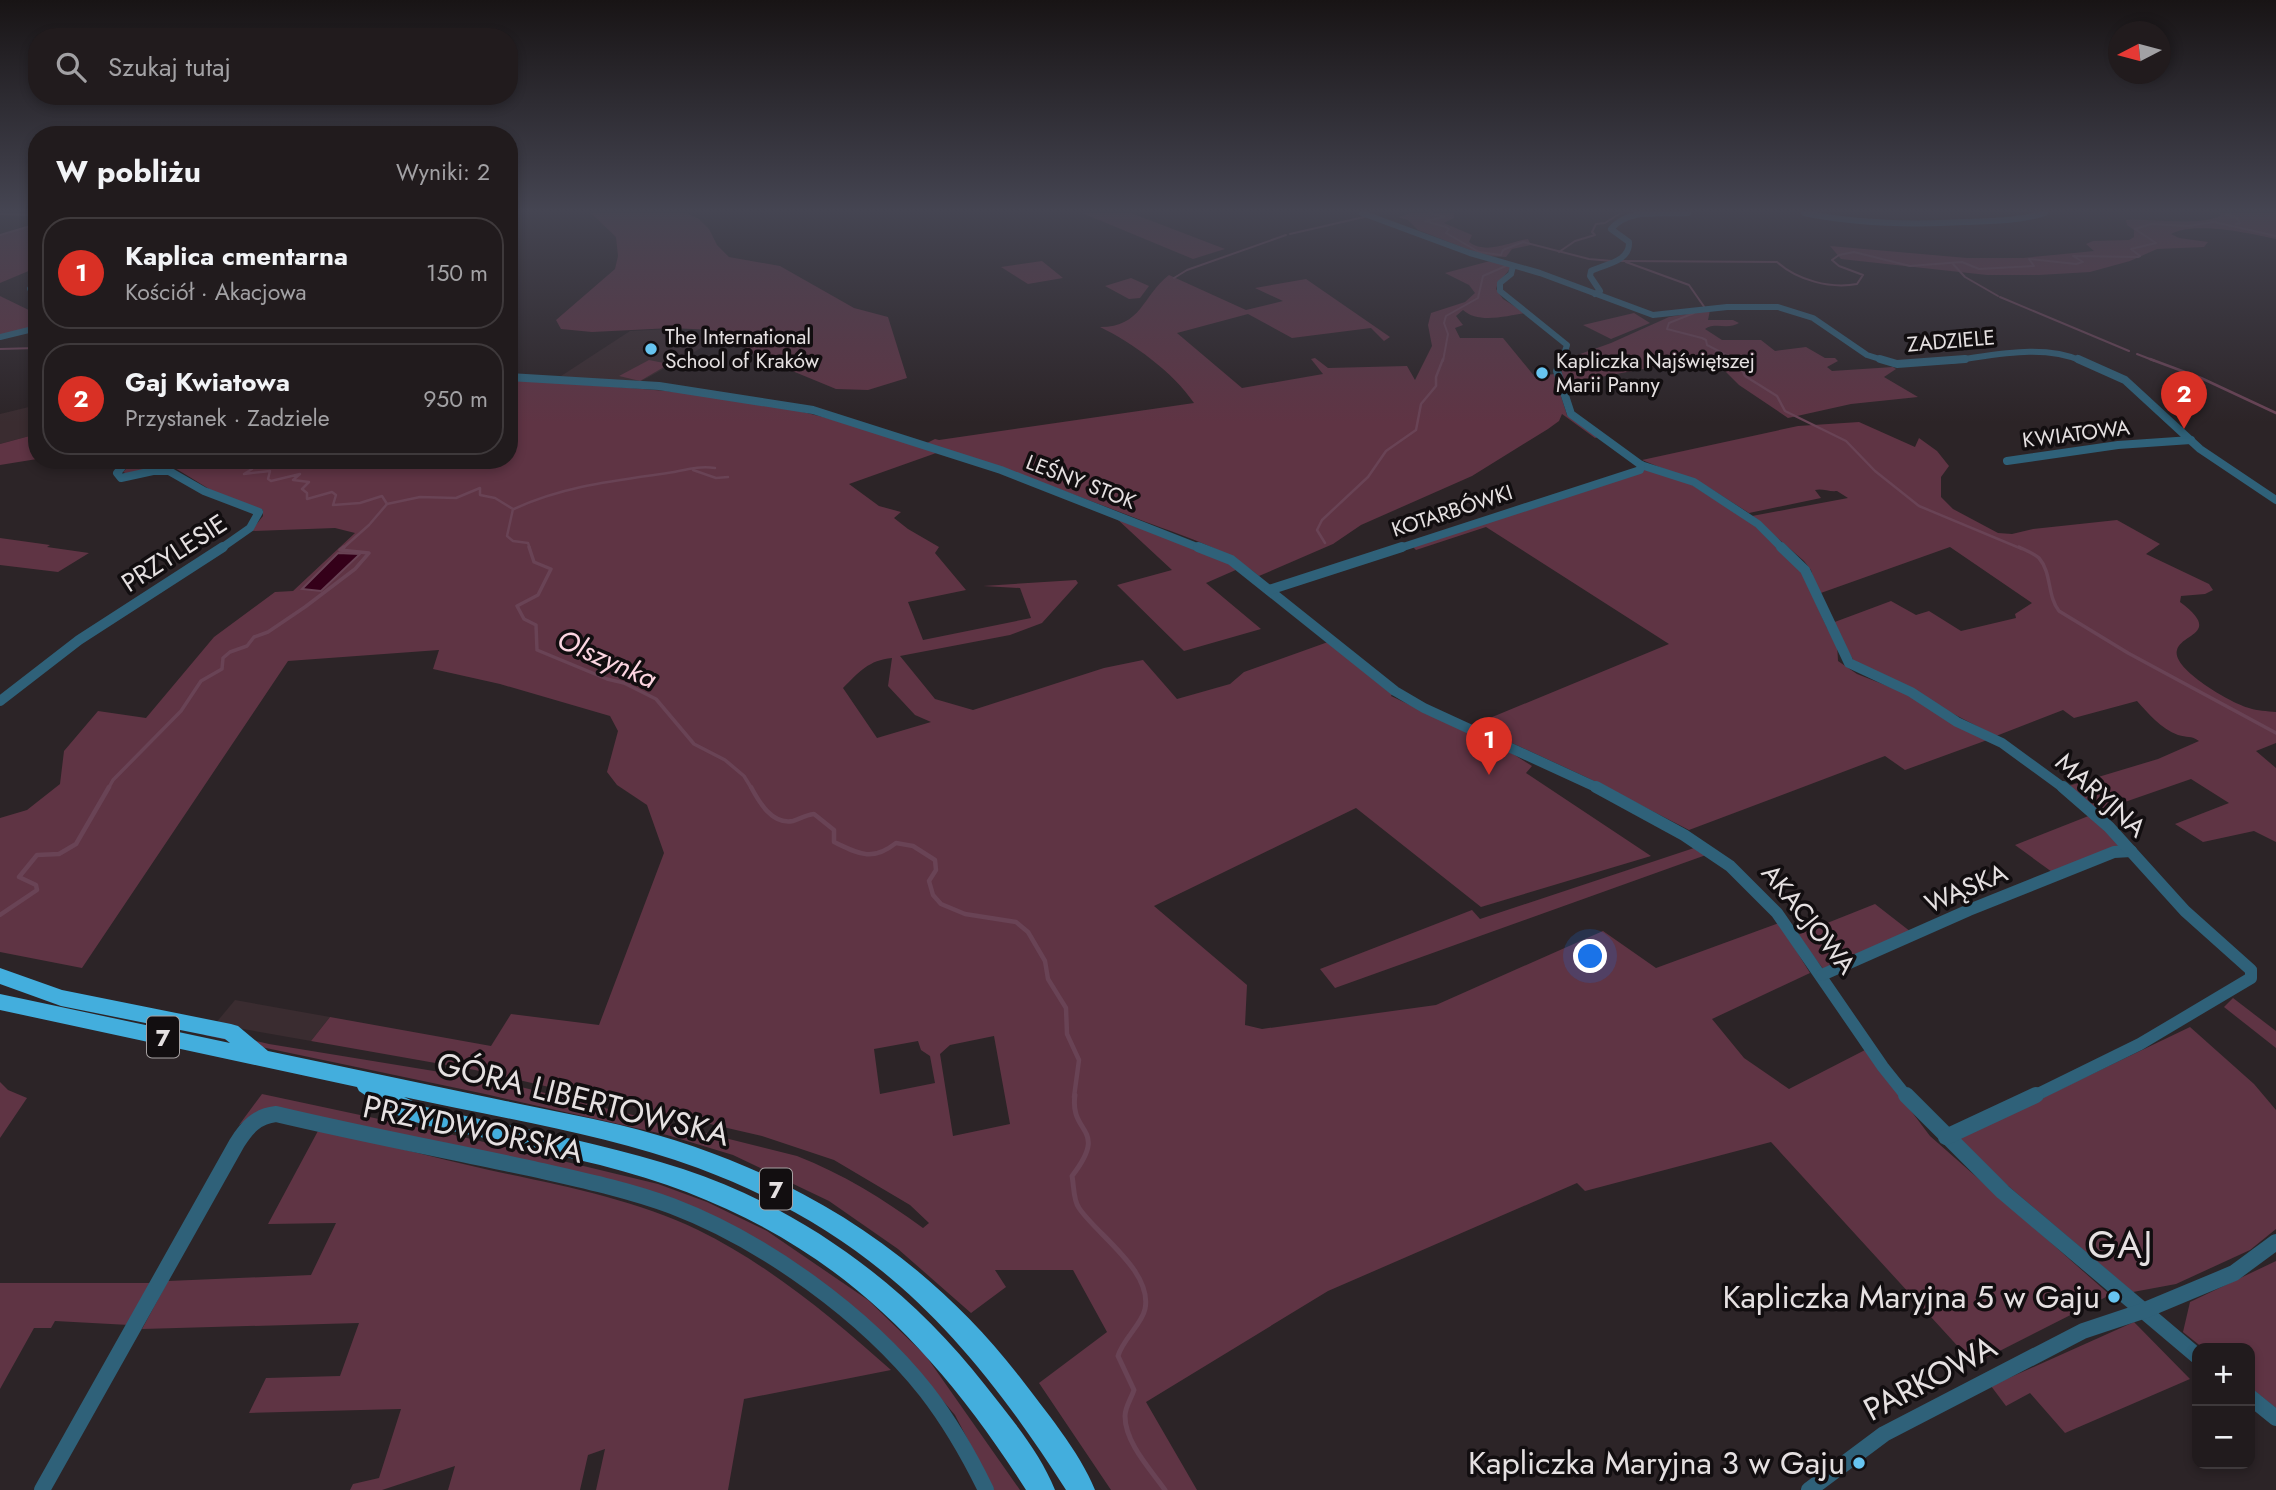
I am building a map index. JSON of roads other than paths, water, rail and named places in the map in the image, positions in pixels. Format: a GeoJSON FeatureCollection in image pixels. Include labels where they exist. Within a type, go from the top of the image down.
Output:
{"type":"FeatureCollection","features":[{"type":"Feature","properties":{"kind":"highway","name":"7"},"geometry":{"type":"LineString","coordinates":[[0,976],[61,998],[231,1032],[262,1059]]}},
{"type":"Feature","properties":{"kind":"highway","name":"GÓRA LIBERTOWSKA"},"geometry":{"type":"LineString","coordinates":[[0,1002],[648,1142],[728,1168],[801,1201],[876,1250],[947,1311],[1005,1377],[1082,1490]]}},
{"type":"Feature","properties":{"kind":"highway","name":"GÓRA LIBERTOWSKA"},"geometry":{"type":"LineString","coordinates":[[355,1079],[413,1112],[614,1158],[696,1182],[758,1210],[801,1234],[867,1280],[928,1336],[988,1407],[1042,1490]]}},
{"type":"Feature","properties":{"kind":"street","name":"MARYJNA"},"geometry":{"type":"LineString","coordinates":[[1501,283],[1500,291],[1567,345],[1567,352],[1557,371],[1571,414],[1641,464],[1677,475],[1710,490],[1758,524],[1805,570],[1849,663],[1911,692],[1957,722],[2002,743],[2065,788],[2109,827],[2185,911],[2249,966],[2251,978],[2197,1014],[2108,1062],[1946,1137]]}},
{"type":"Feature","properties":{"kind":"street","name":"ZADZIELE"},"geometry":{"type":"LineString","coordinates":[[1563,283],[1658,316],[1727,307],[1760,306],[1790,310],[1813,318],[1867,355],[1897,364],[1920,365],[2036,351],[2067,354],[2124,380],[2222,465],[2276,500]]}},
{"type":"Feature","properties":{"kind":"street"},"geometry":{"type":"LineString","coordinates":[[1594,283],[1600,291],[1597,294]]}},
{"type":"Feature","properties":{"kind":"street"},"geometry":{"type":"LineString","coordinates":[[0,337],[28,330]]}},
{"type":"Feature","properties":{"kind":"street","name":"LEŚNY STOK"},"geometry":{"type":"LineString","coordinates":[[518,378],[659,386],[813,410],[1056,490],[1219,555],[1239,565],[1269,590]]}},
{"type":"Feature","properties":{"kind":"street","name":"KWIATOWA"},"geometry":{"type":"LineString","coordinates":[[2007,461],[2118,445],[2191,440]]}},
{"type":"Feature","properties":{"kind":"street","name":"KOTARBÓWKI"},"geometry":{"type":"LineString","coordinates":[[1269,590],[1640,470],[1641,464]]}},
{"type":"Feature","properties":{"kind":"street","name":"PRZYLESIE"},"geometry":{"type":"LineString","coordinates":[[3,697],[79,640],[235,539],[254,524],[259,516],[259,512],[254,508],[231,503],[195,487],[174,472],[157,470],[121,478],[117,473],[120,469]]}},
{"type":"Feature","properties":{"kind":"street","name":"AKACJOWA"},"geometry":{"type":"LineString","coordinates":[[1269,590],[1395,691],[1437,714],[1546,761],[1706,848],[1751,884],[1777,913],[1884,1067],[1946,1137],[2003,1192],[2192,1352]]}},
{"type":"Feature","properties":{"kind":"street","name":"WĄSKA"},"geometry":{"type":"LineString","coordinates":[[1822,975],[1969,910],[2102,856],[2114,852],[2130,852]]}},
{"type":"Feature","properties":{"kind":"street","name":"PRZYDWORSKA"},"geometry":{"type":"LineString","coordinates":[[43,1490],[237,1143],[254,1121],[264,1115],[276,1114],[578,1179],[658,1201],[727,1230],[825,1293],[893,1352],[938,1404],[962,1438],[986,1490]]}},
{"type":"Feature","properties":{"kind":"street","name":"PARKOWA"},"geometry":{"type":"LineString","coordinates":[[1809,1490],[1884,1434],[2083,1331],[2143,1311],[2234,1273],[2276,1242]]}},
{"type":"Feature","properties":{"kind":"street"},"geometry":{"type":"LineString","coordinates":[[2255,1401],[2276,1418]]}},
{"type":"Feature","properties":{"kind":"waterway"},"geometry":{"type":"LineString","coordinates":[[1443,361],[1448,334],[1444,323],[1446,316],[1478,298],[1482,283]]}},
{"type":"Feature","properties":{"kind":"waterway"},"geometry":{"type":"LineString","coordinates":[[1682,283],[1689,285],[1705,308]]}},
{"type":"Feature","properties":{"kind":"waterway"},"geometry":{"type":"LineString","coordinates":[[1817,283],[1836,285],[1858,283]]}},
{"type":"Feature","properties":{"kind":"waterway"},"geometry":{"type":"LineString","coordinates":[[1975,283],[1998,296]]}},
{"type":"Feature","properties":{"kind":"waterway"},"geometry":{"type":"LineString","coordinates":[[2000,297],[2129,351]]}},
{"type":"Feature","properties":{"kind":"waterway"},"geometry":{"type":"LineString","coordinates":[[1694,313],[1669,323],[1667,329],[1702,338],[1707,345],[1738,361]]}},
{"type":"Feature","properties":{"kind":"waterway","name":"Olszynka"},"geometry":{"type":"LineString","coordinates":[[0,349],[28,348]]}},
{"type":"Feature","properties":{"kind":"waterway"},"geometry":{"type":"LineString","coordinates":[[2137,354],[2155,361]]}},
{"type":"Feature","properties":{"kind":"waterway"},"geometry":{"type":"LineString","coordinates":[[1325,543],[1317,530],[1322,520],[1368,477],[1386,451],[1416,430],[1421,404],[1436,386],[1436,377],[1443,359]]}},
{"type":"Feature","properties":{"kind":"waterway"},"geometry":{"type":"LineString","coordinates":[[1734,359],[1738,361]]}},
{"type":"Feature","properties":{"kind":"waterway"},"geometry":{"type":"LineString","coordinates":[[2150,359],[2201,378],[2276,413]]}},
{"type":"Feature","properties":{"kind":"waterway"},"geometry":{"type":"LineString","coordinates":[[1738,361],[1745,376],[1777,396],[1785,411],[1846,441],[1875,471],[1919,506],[2022,549]]}},
{"type":"Feature","properties":{"kind":"waterway"},"geometry":{"type":"LineString","coordinates":[[514,509],[550,495],[586,486],[695,468],[715,468]]}},
{"type":"Feature","properties":{"kind":"waterway","name":"Olszynka"},"geometry":{"type":"LineString","coordinates":[[252,469],[244,474],[270,471],[268,479],[271,481],[300,474],[293,480],[309,482],[302,489],[307,493],[307,499],[332,492],[336,495],[333,505],[360,503],[382,496],[387,504]]}},
{"type":"Feature","properties":{"kind":"waterway"},"geometry":{"type":"LineString","coordinates":[[693,470],[716,478],[728,477]]}},
{"type":"Feature","properties":{"kind":"waterway","name":"Olszynka"},"geometry":{"type":"LineString","coordinates":[[387,504],[420,497],[456,498],[480,488],[480,495],[495,498],[513,509],[507,536],[513,541],[528,543],[530,549]]}},
{"type":"Feature","properties":{"kind":"waterway"},"geometry":{"type":"LineString","coordinates":[[342,549],[369,525],[387,504]]}},
{"type":"Feature","properties":{"kind":"waterway"},"geometry":{"type":"LineString","coordinates":[[108,789],[113,780],[181,711],[201,681],[222,669],[223,658],[230,652],[247,646],[254,637],[268,632],[305,607],[355,569],[369,553],[340,550],[344,547]]}},
{"type":"Feature","properties":{"kind":"waterway","name":"Olszynka"},"geometry":{"type":"LineString","coordinates":[[529,547],[534,562],[551,569],[538,595],[517,606],[524,619],[536,625],[537,650],[607,679],[624,683],[656,699],[694,744],[725,760],[744,776],[752,789]]}},
{"type":"Feature","properties":{"kind":"waterway"},"geometry":{"type":"LineString","coordinates":[[2019,547],[2037,557],[2043,564],[2059,611],[2128,653],[2276,733]]}},
{"type":"Feature","properties":{"kind":"waterway"},"geometry":{"type":"LineString","coordinates":[[0,915],[37,890],[36,885],[19,877],[37,855],[59,854],[76,844],[109,787]]}},
{"type":"Feature","properties":{"kind":"waterway","name":"Olszynka"},"geometry":{"type":"LineString","coordinates":[[751,787],[762,805],[773,816],[793,821],[814,814],[834,830],[834,842],[858,853],[880,853],[896,843],[913,846],[935,860],[936,870],[929,881],[933,895],[941,904],[965,914],[1016,922],[1028,932],[1045,961],[1048,979],[1066,1008],[1067,1034],[1079,1060],[1074,1097]]}},
{"type":"Feature","properties":{"kind":"waterway","name":"Olszynka"},"geometry":{"type":"LineString","coordinates":[[1075,1095],[1077,1118],[1088,1139],[1083,1160],[1072,1176],[1076,1201],[1087,1218],[1132,1267],[1145,1295],[1143,1315],[1118,1356],[1134,1390],[1125,1413],[1129,1436],[1165,1490]]}},
{"type":"Feature","properties":{"kind":"place","name":"The International School of Kraków"},"geometry":{"type":"Point","coordinates":[651,349]}},
{"type":"Feature","properties":{"kind":"place","name":"Kapliczka Najświętszej Marii Panny"},"geometry":{"type":"Point","coordinates":[1542,373]}},
{"type":"Feature","properties":{"kind":"place","name":"Gaj Kwiatowa"},"geometry":{"type":"Point","coordinates":[2184,429]}},
{"type":"Feature","properties":{"kind":"place","name":"Kaplica cmentarna"},"geometry":{"type":"Point","coordinates":[1489,775]}},
{"type":"Feature","properties":{"kind":"place","name":"Kapliczka Maryjna 5 w Gaju"},"geometry":{"type":"Point","coordinates":[2114,1297]}},
{"type":"Feature","properties":{"kind":"place","name":"Kapliczka Maryjna 3 w Gaju"},"geometry":{"type":"Point","coordinates":[1859,1463]}},
{"type":"Feature","properties":{"kind":"district","name":"GAJ"},"geometry":{"type":"Point","coordinates":[2121,1245]}}]}
